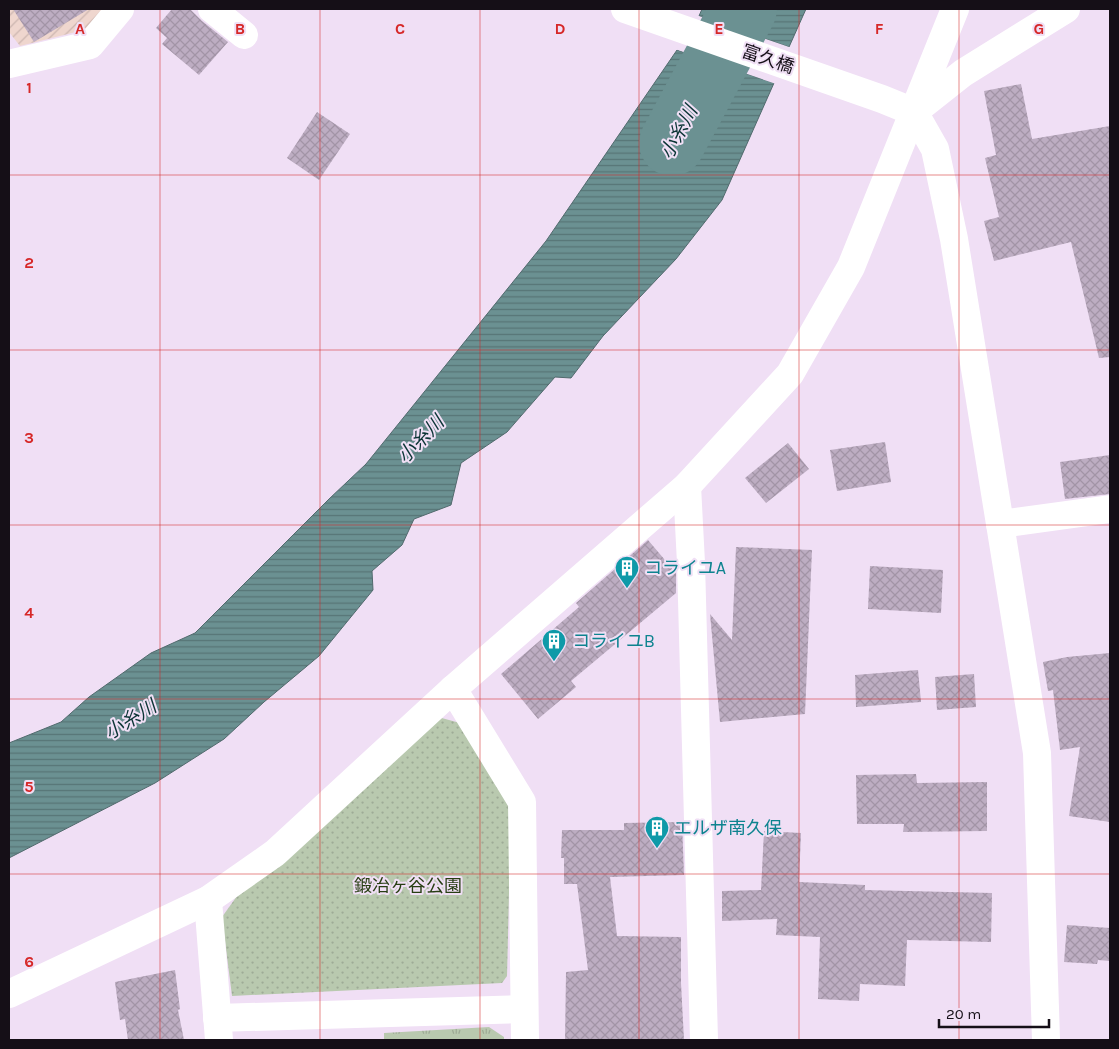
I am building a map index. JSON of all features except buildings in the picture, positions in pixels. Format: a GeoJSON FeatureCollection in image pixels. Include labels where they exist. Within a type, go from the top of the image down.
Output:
{"type":"FeatureCollection","features":[{"type":"Feature","properties":{"kind":"street"},"geometry":{"type":"LineString","coordinates":[[9,64],[90,45],[120,9]]}},
{"type":"Feature","properties":{"kind":"street"},"geometry":{"type":"LineString","coordinates":[[212,9],[244,35]]}},
{"type":"Feature","properties":{"kind":"street","name":"富久橋"},"geometry":{"type":"LineString","coordinates":[[625,9],[882,99],[914,112]]}},
{"type":"Feature","properties":{"kind":"street"},"geometry":{"type":"LineString","coordinates":[[9,994],[208,900],[275,853],[453,689],[687,486],[790,374],[851,268],[955,9]]}},
{"type":"Feature","properties":{"kind":"street"},"geometry":{"type":"LineString","coordinates":[[914,112],[963,73],[1066,9]]}},
{"type":"Feature","properties":{"kind":"street"},"geometry":{"type":"LineString","coordinates":[[914,112],[936,149],[954,239],[1038,753],[1046,1040]]}},
{"type":"Feature","properties":{"kind":"street"},"geometry":{"type":"LineString","coordinates":[[687,486],[704,1040]]}},
{"type":"Feature","properties":{"kind":"street"},"geometry":{"type":"LineString","coordinates":[[1000,524],[1110,509]]}},
{"type":"Feature","properties":{"kind":"street"},"geometry":{"type":"LineString","coordinates":[[453,689],[522,802],[525,1040]]}},
{"type":"Feature","properties":{"kind":"street"},"geometry":{"type":"LineString","coordinates":[[208,900],[218,1029],[524,1009]]}},
{"type":"Feature","properties":{"kind":"shaded area"},"geometry":{"type":"Polygon","coordinates":[[[9,9],[113,9],[84,30],[20,46],[9,32],[9,9]]]}},
{"type":"Feature","properties":{"kind":"green space","name":"鍛冶ヶ谷公園"},"geometry":{"type":"Polygon","coordinates":[[[438,717],[460,723],[511,810],[507,976],[502,983],[232,996],[222,917],[237,896],[438,717]]]}},
{"type":"Feature","properties":{"kind":"green space"},"geometry":{"type":"Polygon","coordinates":[[[489,1027],[504,1037],[504,1040],[384,1040],[384,1033],[489,1027]]]}},
{"type":"Feature","properties":{"kind":"water"},"geometry":{"type":"Polygon","coordinates":[[[702,9],[806,9],[789,47],[699,16],[702,9]]]}},
{"type":"Feature","properties":{"kind":"water"},"geometry":{"type":"Polygon","coordinates":[[[677,50],[774,83],[722,200],[676,259],[603,336],[571,378],[555,377],[507,432],[461,463],[451,505],[414,519],[402,545],[372,571],[373,590],[319,656],[264,702],[224,739],[155,783],[9,858],[9,743],[61,722],[89,697],[151,653],[195,633],[366,464],[546,241],[677,50]]]}},
{"type":"Feature","properties":{"kind":"pier"},"geometry":{"type":"Polygon","coordinates":[[[696,15],[792,48],[788,49],[698,18],[696,15]]]}},
{"type":"Feature","properties":{"kind":"pier"},"geometry":{"type":"Polygon","coordinates":[[[677,48],[775,81],[776,84],[675,49],[677,48]]]}},
{"type":"Feature","properties":{"kind":"waterway","name":"小糸川"},"geometry":{"type":"LineString","coordinates":[[672,143],[744,9]]}},
{"type":"Feature","properties":{"kind":"place","name":"コライユA"},"geometry":{"type":"Point","coordinates":[627,589]}},
{"type":"Feature","properties":{"kind":"place","name":"コライユB"},"geometry":{"type":"Point","coordinates":[554,662]}},
{"type":"Feature","properties":{"kind":"place","name":"エルザ南久保"},"geometry":{"type":"Point","coordinates":[657,849]}}]}
